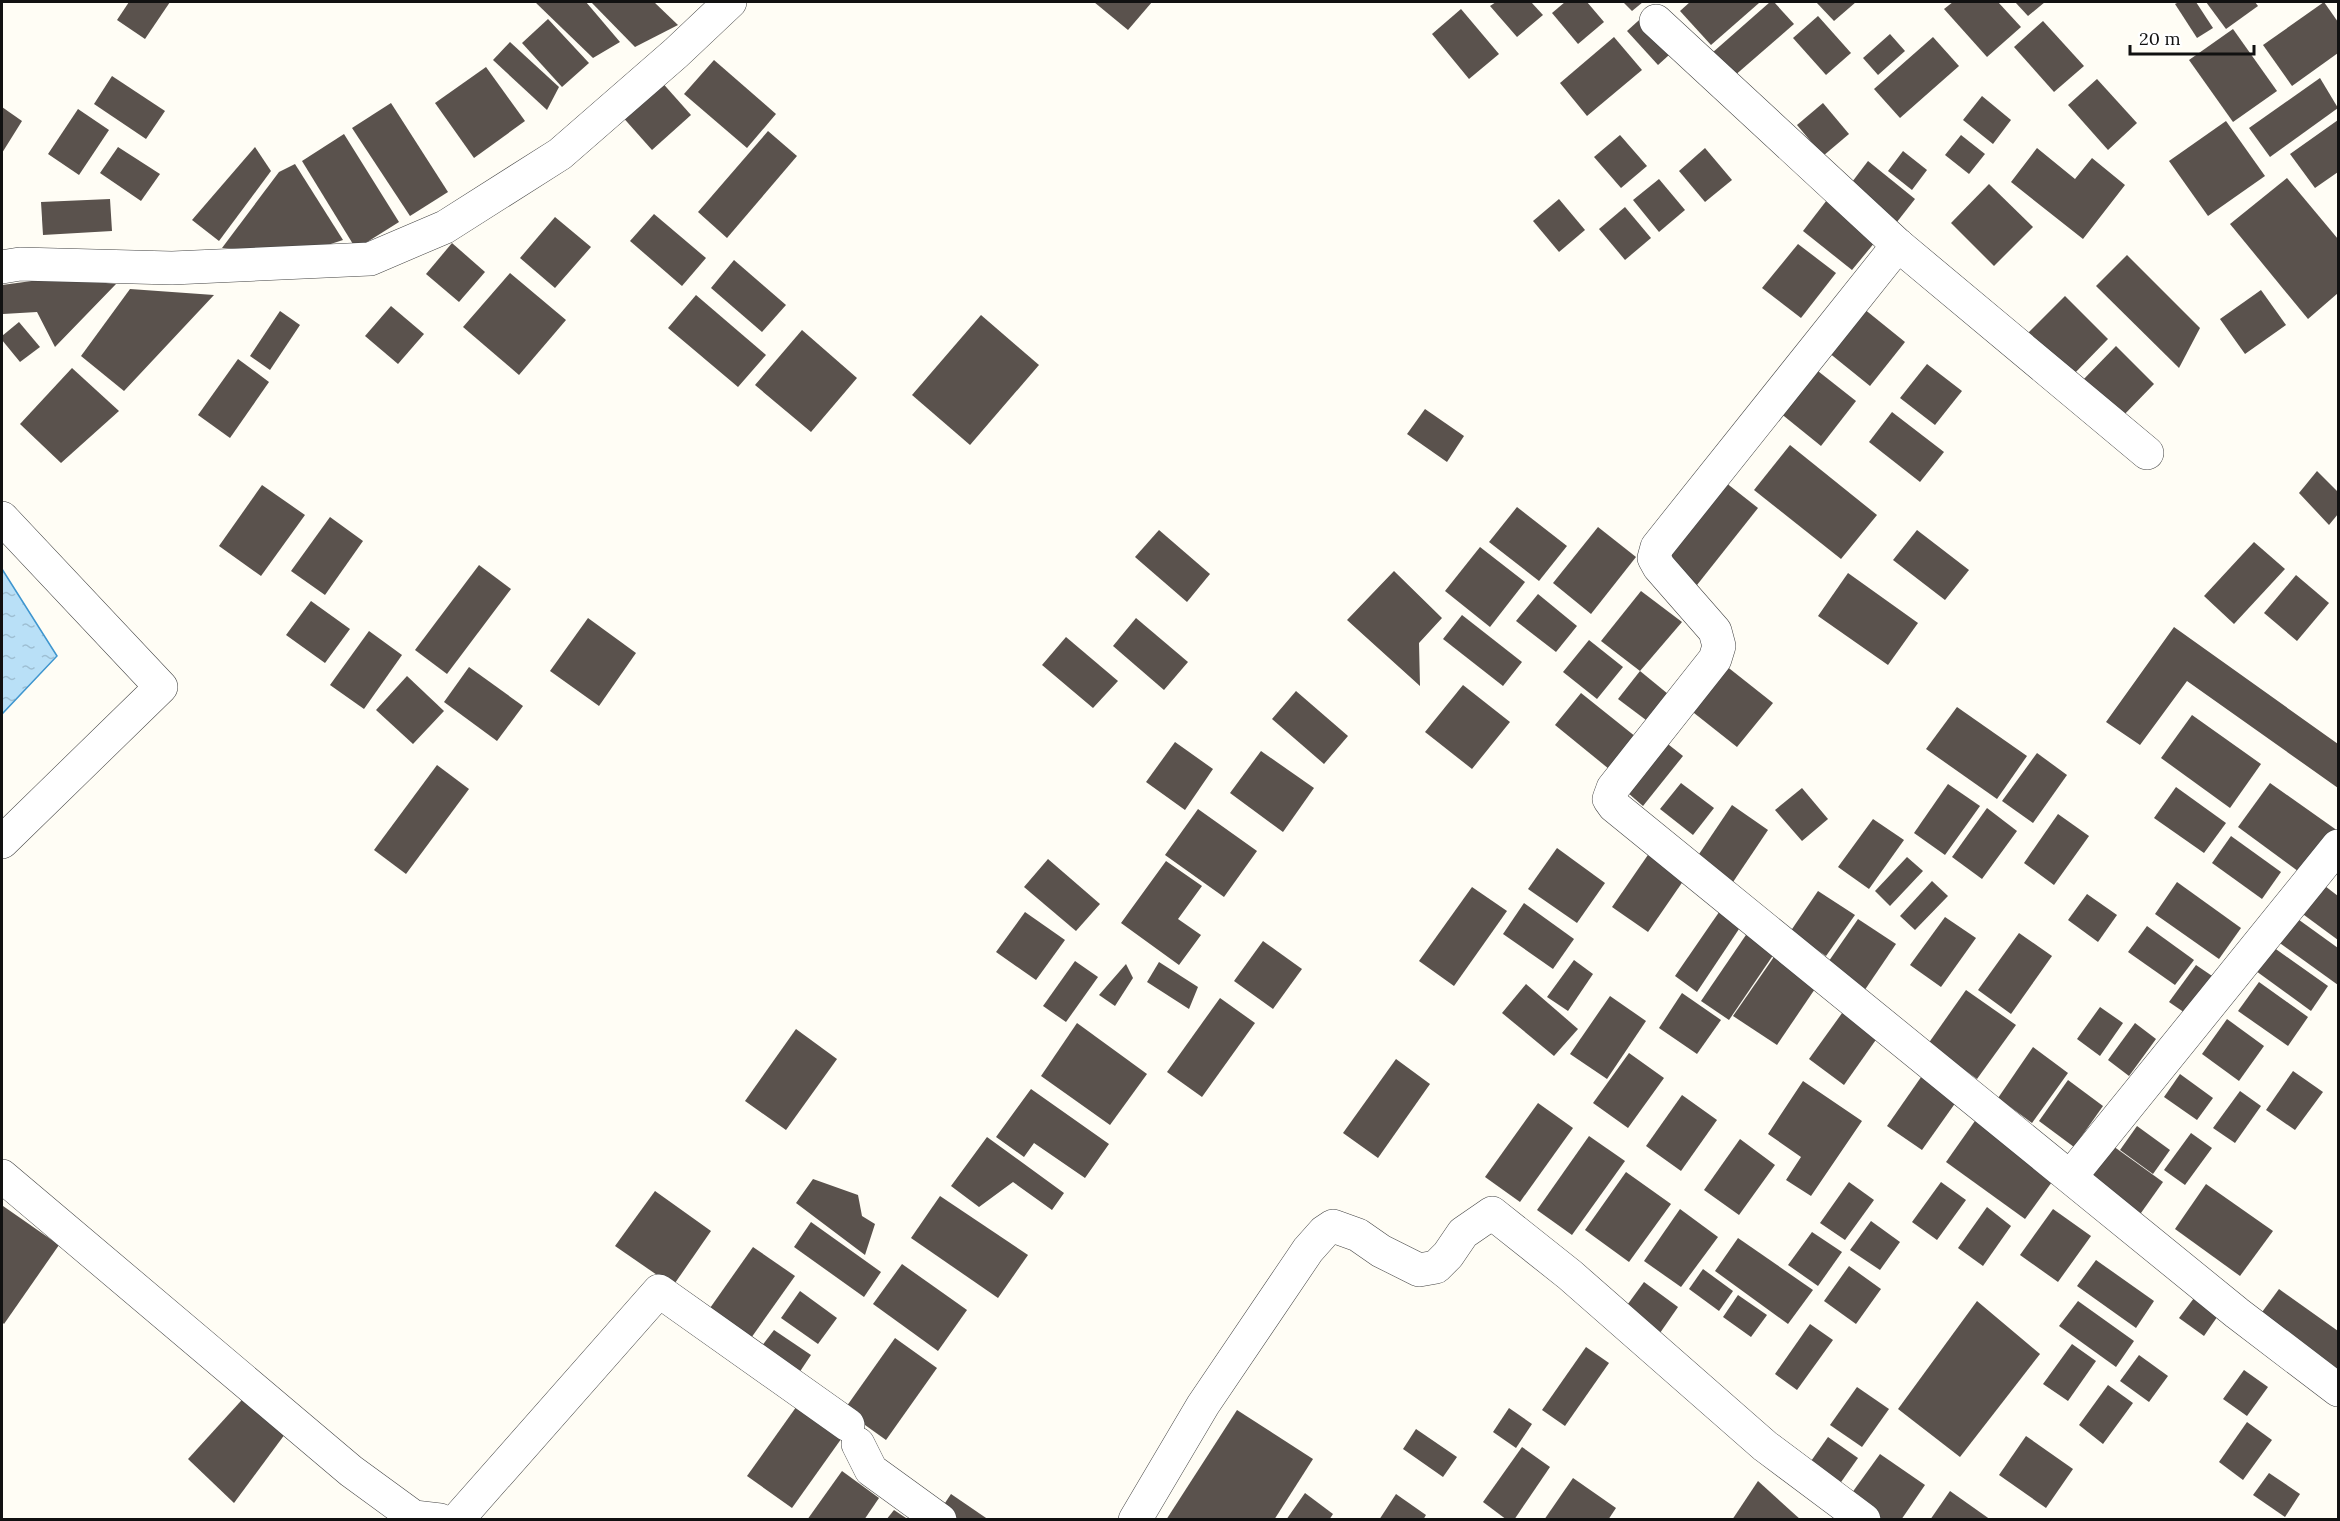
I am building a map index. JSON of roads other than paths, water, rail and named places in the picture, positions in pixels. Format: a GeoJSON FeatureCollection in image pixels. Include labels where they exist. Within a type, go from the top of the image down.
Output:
{"type":"FeatureCollection","features":[{"type":"Feature","properties":{"kind":"street"},"geometry":{"type":"LineString","coordinates":[[2,267],[20,264],[172,268],[370,259],[445,227],[560,154],[676,53],[730,2]]}},
{"type":"Feature","properties":{"kind":"street"},"geometry":{"type":"LineString","coordinates":[[1656,21],[1898,245],[2147,453]]}},
{"type":"Feature","properties":{"kind":"street"},"geometry":{"type":"LineString","coordinates":[[1898,245],[1657,547],[1654,558],[1659,567],[1715,631],[1719,646],[1715,658],[1613,788],[1609,798],[1614,806],[2237,1313],[2338,1390]]}},
{"type":"Feature","properties":{"kind":"street"},"geometry":{"type":"LineString","coordinates":[[2,518],[161,687],[2,842]]}},
{"type":"Feature","properties":{"kind":"street"},"geometry":{"type":"LineString","coordinates":[[2071,1176],[2338,846]]}},
{"type":"Feature","properties":{"kind":"street"},"geometry":{"type":"LineString","coordinates":[[2,1176],[351,1471],[414,1517],[440,1520]]}},
{"type":"Feature","properties":{"kind":"street"},"geometry":{"type":"LineString","coordinates":[[1135,1520],[1203,1405],[1308,1250],[1324,1232],[1333,1226],[1358,1235],[1381,1251],[1419,1269],[1436,1267],[1448,1255],[1463,1233],[1492,1214],[1570,1275],[1765,1446],[1864,1520]]}},
{"type":"Feature","properties":{"kind":"street"},"geometry":{"type":"LineString","coordinates":[[457,1520],[659,1291],[853,1435],[871,1470],[940,1520]]}},
{"type":"Feature","properties":{"kind":"water"},"geometry":{"type":"Polygon","coordinates":[[[2,569],[57,656],[2,714],[2,569]]]}}]}
